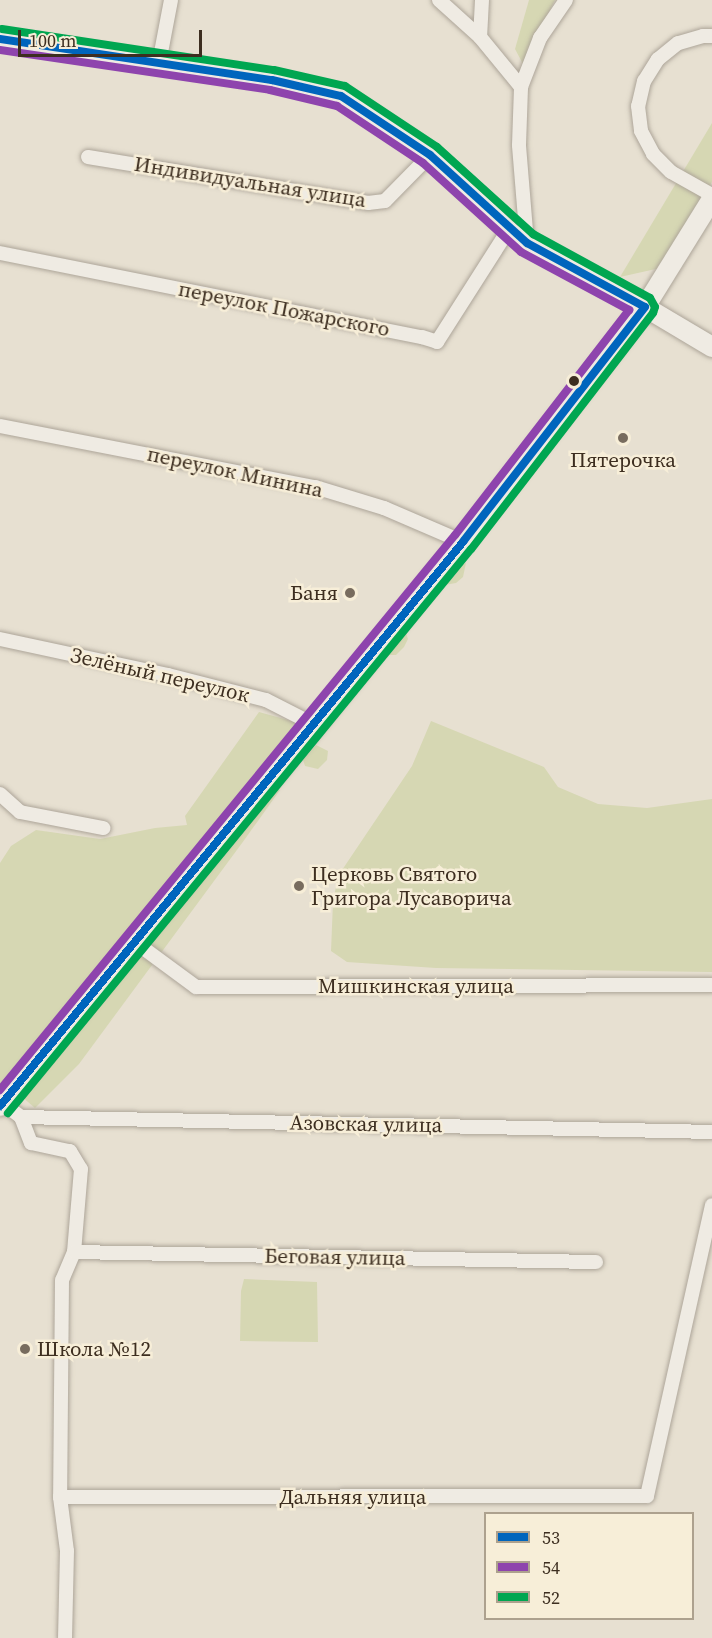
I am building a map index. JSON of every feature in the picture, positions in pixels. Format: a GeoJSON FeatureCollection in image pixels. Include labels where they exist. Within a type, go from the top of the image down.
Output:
{"type":"FeatureCollection","features":[{"type":"Feature","properties":{"kind":"main road"},"geometry":{"type":"LineString","coordinates":[[1,1104],[315,725],[463,542],[645,307],[712,197]]}},
{"type":"Feature","properties":{"kind":"main road"},"geometry":{"type":"LineString","coordinates":[[645,307],[712,347]]}},
{"type":"Feature","properties":{"kind":"street"},"geometry":{"type":"LineString","coordinates":[[159,63],[171,0]]}},
{"type":"Feature","properties":{"kind":"street"},"geometry":{"type":"LineString","coordinates":[[439,0],[480,37],[521,87]]}},
{"type":"Feature","properties":{"kind":"street"},"geometry":{"type":"LineString","coordinates":[[480,37],[482,0]]}},
{"type":"Feature","properties":{"kind":"street"},"geometry":{"type":"LineString","coordinates":[[527,243],[519,145],[521,87],[540,38],[566,0]]}},
{"type":"Feature","properties":{"kind":"street"},"geometry":{"type":"LineString","coordinates":[[712,36],[703,36],[678,44],[658,59],[644,81],[638,106],[641,131],[652,154],[671,172],[712,197]]}},
{"type":"Feature","properties":{"kind":"street"},"geometry":{"type":"LineString","coordinates":[[0,39],[272,80],[341,96],[430,155],[527,243],[645,307]]}},
{"type":"Feature","properties":{"kind":"street","name":"Индивидуальная улица"},"geometry":{"type":"LineString","coordinates":[[88,157],[368,203],[385,201],[430,155]]}},
{"type":"Feature","properties":{"kind":"street","name":"переулок Пожарского"},"geometry":{"type":"LineString","coordinates":[[0,253],[410,334],[437,342],[509,229]]}},
{"type":"Feature","properties":{"kind":"street","name":"переулок Минина"},"geometry":{"type":"LineString","coordinates":[[0,426],[315,487],[384,508],[463,542]]}},
{"type":"Feature","properties":{"kind":"street","name":"Зелёный переулок"},"geometry":{"type":"LineString","coordinates":[[0,639],[168,675],[266,700],[315,725]]}},
{"type":"Feature","properties":{"kind":"street"},"geometry":{"type":"LineString","coordinates":[[0,794],[20,812],[103,828]]}},
{"type":"Feature","properties":{"kind":"street","name":"Мишкинская улица"},"geometry":{"type":"LineString","coordinates":[[135,942],[196,987],[712,985]]}},
{"type":"Feature","properties":{"kind":"street"},"geometry":{"type":"LineString","coordinates":[[1,1104],[21,1117],[31,1143],[70,1151],[81,1169],[74,1252],[62,1280],[60,1497],[67,1551],[65,1638]]}},
{"type":"Feature","properties":{"kind":"street","name":"Азовская улица"},"geometry":{"type":"LineString","coordinates":[[21,1117],[712,1132]]}},
{"type":"Feature","properties":{"kind":"street","name":"Дальняя улица"},"geometry":{"type":"LineString","coordinates":[[60,1497],[647,1496],[712,1205]]}},
{"type":"Feature","properties":{"kind":"street","name":"Беговая улица"},"geometry":{"type":"LineString","coordinates":[[74,1252],[596,1262]]}},
{"type":"Feature","properties":{"kind":"green space"},"geometry":{"type":"Polygon","coordinates":[[[529,0],[555,0],[523,64],[515,49],[529,0]]]}},
{"type":"Feature","properties":{"kind":"green space"},"geometry":{"type":"Polygon","coordinates":[[[712,123],[712,182],[660,268],[620,277],[712,123]]]}},
{"type":"Feature","properties":{"kind":"green space"},"geometry":{"type":"Polygon","coordinates":[[[466,563],[463,577],[456,583],[444,585],[457,567],[466,563]]]}},
{"type":"Feature","properties":{"kind":"green space"},"geometry":{"type":"Polygon","coordinates":[[[405,630],[408,639],[404,647],[396,655],[385,655],[405,630]]]}},
{"type":"Feature","properties":{"kind":"green space"},"geometry":{"type":"Polygon","coordinates":[[[259,712],[295,722],[303,731],[0,1099],[0,863],[11,846],[36,830],[100,839],[155,828],[187,825],[185,816],[259,712]]]}},
{"type":"Feature","properties":{"kind":"green space"},"geometry":{"type":"Polygon","coordinates":[[[431,721],[544,767],[558,787],[598,804],[647,808],[712,799],[712,972],[436,968],[347,962],[331,951],[333,902],[338,876],[412,766],[431,721]]]}},
{"type":"Feature","properties":{"kind":"green space"},"geometry":{"type":"Polygon","coordinates":[[[316,745],[328,751],[327,760],[318,769],[305,766],[303,760],[316,745]]]}},
{"type":"Feature","properties":{"kind":"green space"},"geometry":{"type":"Polygon","coordinates":[[[272,787],[280,790],[79,1064],[35,1108],[21,1096],[272,787]]]}},
{"type":"Feature","properties":{"kind":"green space"},"geometry":{"type":"Polygon","coordinates":[[[244,1279],[317,1282],[318,1342],[240,1341],[241,1291],[244,1279]]]}},
{"type":"Feature","properties":{"kind":"transit line","name":"52"},"geometry":{"type":"LineString","coordinates":[[2,29],[274,70],[345,86],[437,147],[533,234],[650,298],[655,307],[653,313],[471,549],[8,1113]]}},
{"type":"Feature","properties":{"kind":"transit line","name":"53"},"geometry":{"type":"LineString","coordinates":[[0,39],[272,80],[341,96],[430,155],[527,243],[645,307],[463,542],[0,1106]]}},
{"type":"Feature","properties":{"kind":"transit line","name":"54"},"geometry":{"type":"LineString","coordinates":[[0,50],[270,90],[337,106],[423,163],[521,252],[629,310],[455,535],[0,1090]]}},
{"type":"Feature","properties":{"kind":"place","name":"Пятерочка"},"geometry":{"type":"Point","coordinates":[623,438]}},
{"type":"Feature","properties":{"kind":"place","name":"Баня"},"geometry":{"type":"Point","coordinates":[350,593]}},
{"type":"Feature","properties":{"kind":"place","name":"Церковь Святого Григора Лусаворича"},"geometry":{"type":"Point","coordinates":[299,886]}},
{"type":"Feature","properties":{"kind":"place","name":"Школа №12"},"geometry":{"type":"Point","coordinates":[25,1349]}}]}
